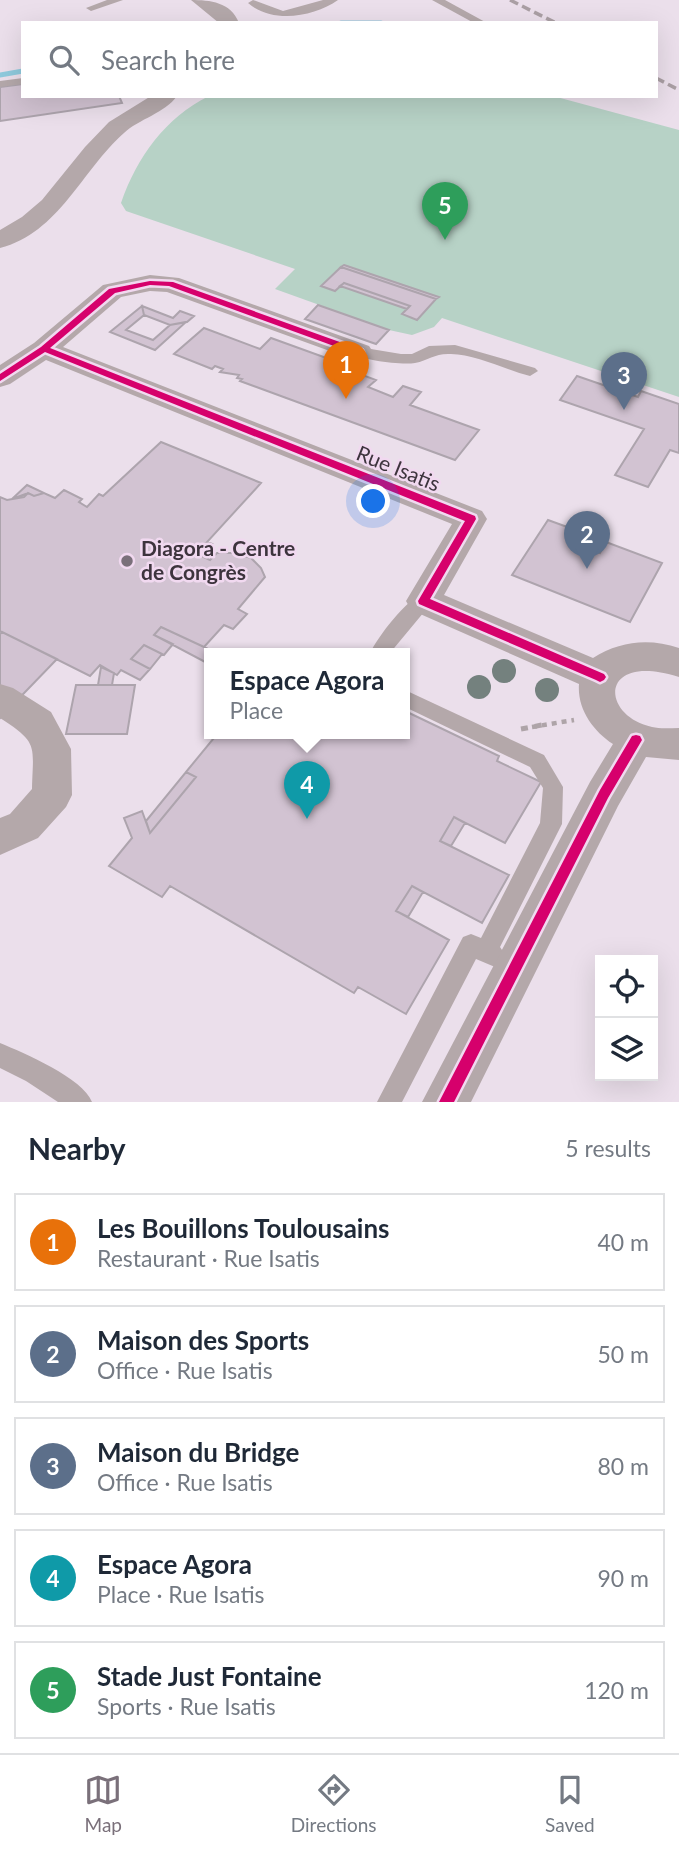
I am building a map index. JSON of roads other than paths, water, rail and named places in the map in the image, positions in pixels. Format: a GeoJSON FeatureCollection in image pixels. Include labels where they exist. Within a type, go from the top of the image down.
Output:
{"type":"FeatureCollection","features":[{"type":"Feature","properties":{"kind":"street"},"geometry":{"type":"LineString","coordinates":[[201,0],[227,17],[228,21]]}},
{"type":"Feature","properties":{"kind":"street"},"geometry":{"type":"LineString","coordinates":[[0,240],[31,222],[51,205],[93,152],[117,127],[163,98]]}},
{"type":"Feature","properties":{"kind":"street"},"geometry":{"type":"LineString","coordinates":[[0,378],[44,349],[112,291],[150,283],[170,284],[359,352]]}},
{"type":"Feature","properties":{"kind":"street","name":"Rue Isatis"},"geometry":{"type":"LineString","coordinates":[[44,349],[471,519],[423,601]]}},
{"type":"Feature","properties":{"kind":"street"},"geometry":{"type":"LineString","coordinates":[[423,601],[600,677]]}},
{"type":"Feature","properties":{"kind":"street"},"geometry":{"type":"LineString","coordinates":[[679,663],[653,655],[636,655],[615,663],[600,677],[596,690],[604,715],[619,731],[652,745],[679,744]]}},
{"type":"Feature","properties":{"kind":"street"},"geometry":{"type":"LineString","coordinates":[[0,699],[38,723],[43,732],[52,749],[52,795],[24,826],[0,836]]}},
{"type":"Feature","properties":{"kind":"street"},"geometry":{"type":"LineString","coordinates":[[446,1102],[501,960],[566,832],[636,740]]}},
{"type":"Feature","properties":{"kind":"lane"},"geometry":{"type":"LineString","coordinates":[[91,8],[118,0]]}},
{"type":"Feature","properties":{"kind":"lane"},"geometry":{"type":"LineString","coordinates":[[248,1],[270,0]]}},
{"type":"Feature","properties":{"kind":"lane"},"geometry":{"type":"LineString","coordinates":[[248,1],[269,14],[281,16],[333,0]]}},
{"type":"Feature","properties":{"kind":"lane"},"geometry":{"type":"LineString","coordinates":[[437,0],[478,21]]}},
{"type":"Feature","properties":{"kind":"lane"},"geometry":{"type":"LineString","coordinates":[[0,84],[21,81]]}},
{"type":"Feature","properties":{"kind":"lane"},"geometry":{"type":"LineString","coordinates":[[359,352],[401,359],[415,358],[429,350],[455,349],[530,371]]}},
{"type":"Feature","properties":{"kind":"lane"},"geometry":{"type":"LineString","coordinates":[[383,648],[423,601]]}},
{"type":"Feature","properties":{"kind":"lane"},"geometry":{"type":"LineString","coordinates":[[410,700],[537,761],[553,787],[566,832]]}},
{"type":"Feature","properties":{"kind":"lane"},"geometry":{"type":"LineString","coordinates":[[389,1102],[471,945],[501,960]]}},
{"type":"Feature","properties":{"kind":"lane"},"geometry":{"type":"LineString","coordinates":[[0,1055],[35,1072],[80,1102]]}},
{"type":"Feature","properties":{"kind":"waterway"},"geometry":{"type":"LineString","coordinates":[[0,75],[21,71]]}},
{"type":"Feature","properties":{"kind":"railway"},"geometry":{"type":"LineString","coordinates":[[510,0],[552,21]]}},
{"type":"Feature","properties":{"kind":"railway"},"geometry":{"type":"LineString","coordinates":[[658,79],[679,90]]}},
{"type":"Feature","properties":{"kind":"place","name":"Stade Just Fontaine"},"geometry":{"type":"Point","coordinates":[445,240]}},
{"type":"Feature","properties":{"kind":"place","name":"Les Bouillons Toulousains"},"geometry":{"type":"Point","coordinates":[346,399]}},
{"type":"Feature","properties":{"kind":"place","name":"Maison du Bridge"},"geometry":{"type":"Point","coordinates":[624,410]}},
{"type":"Feature","properties":{"kind":"place","name":"Diagora - Centre de Congrès"},"geometry":{"type":"Point","coordinates":[127,561]}},
{"type":"Feature","properties":{"kind":"place","name":"Maison des Sports"},"geometry":{"type":"Point","coordinates":[587,569]}},
{"type":"Feature","properties":{"kind":"place","name":"Espace Agora"},"geometry":{"type":"Point","coordinates":[307,819]}}]}
